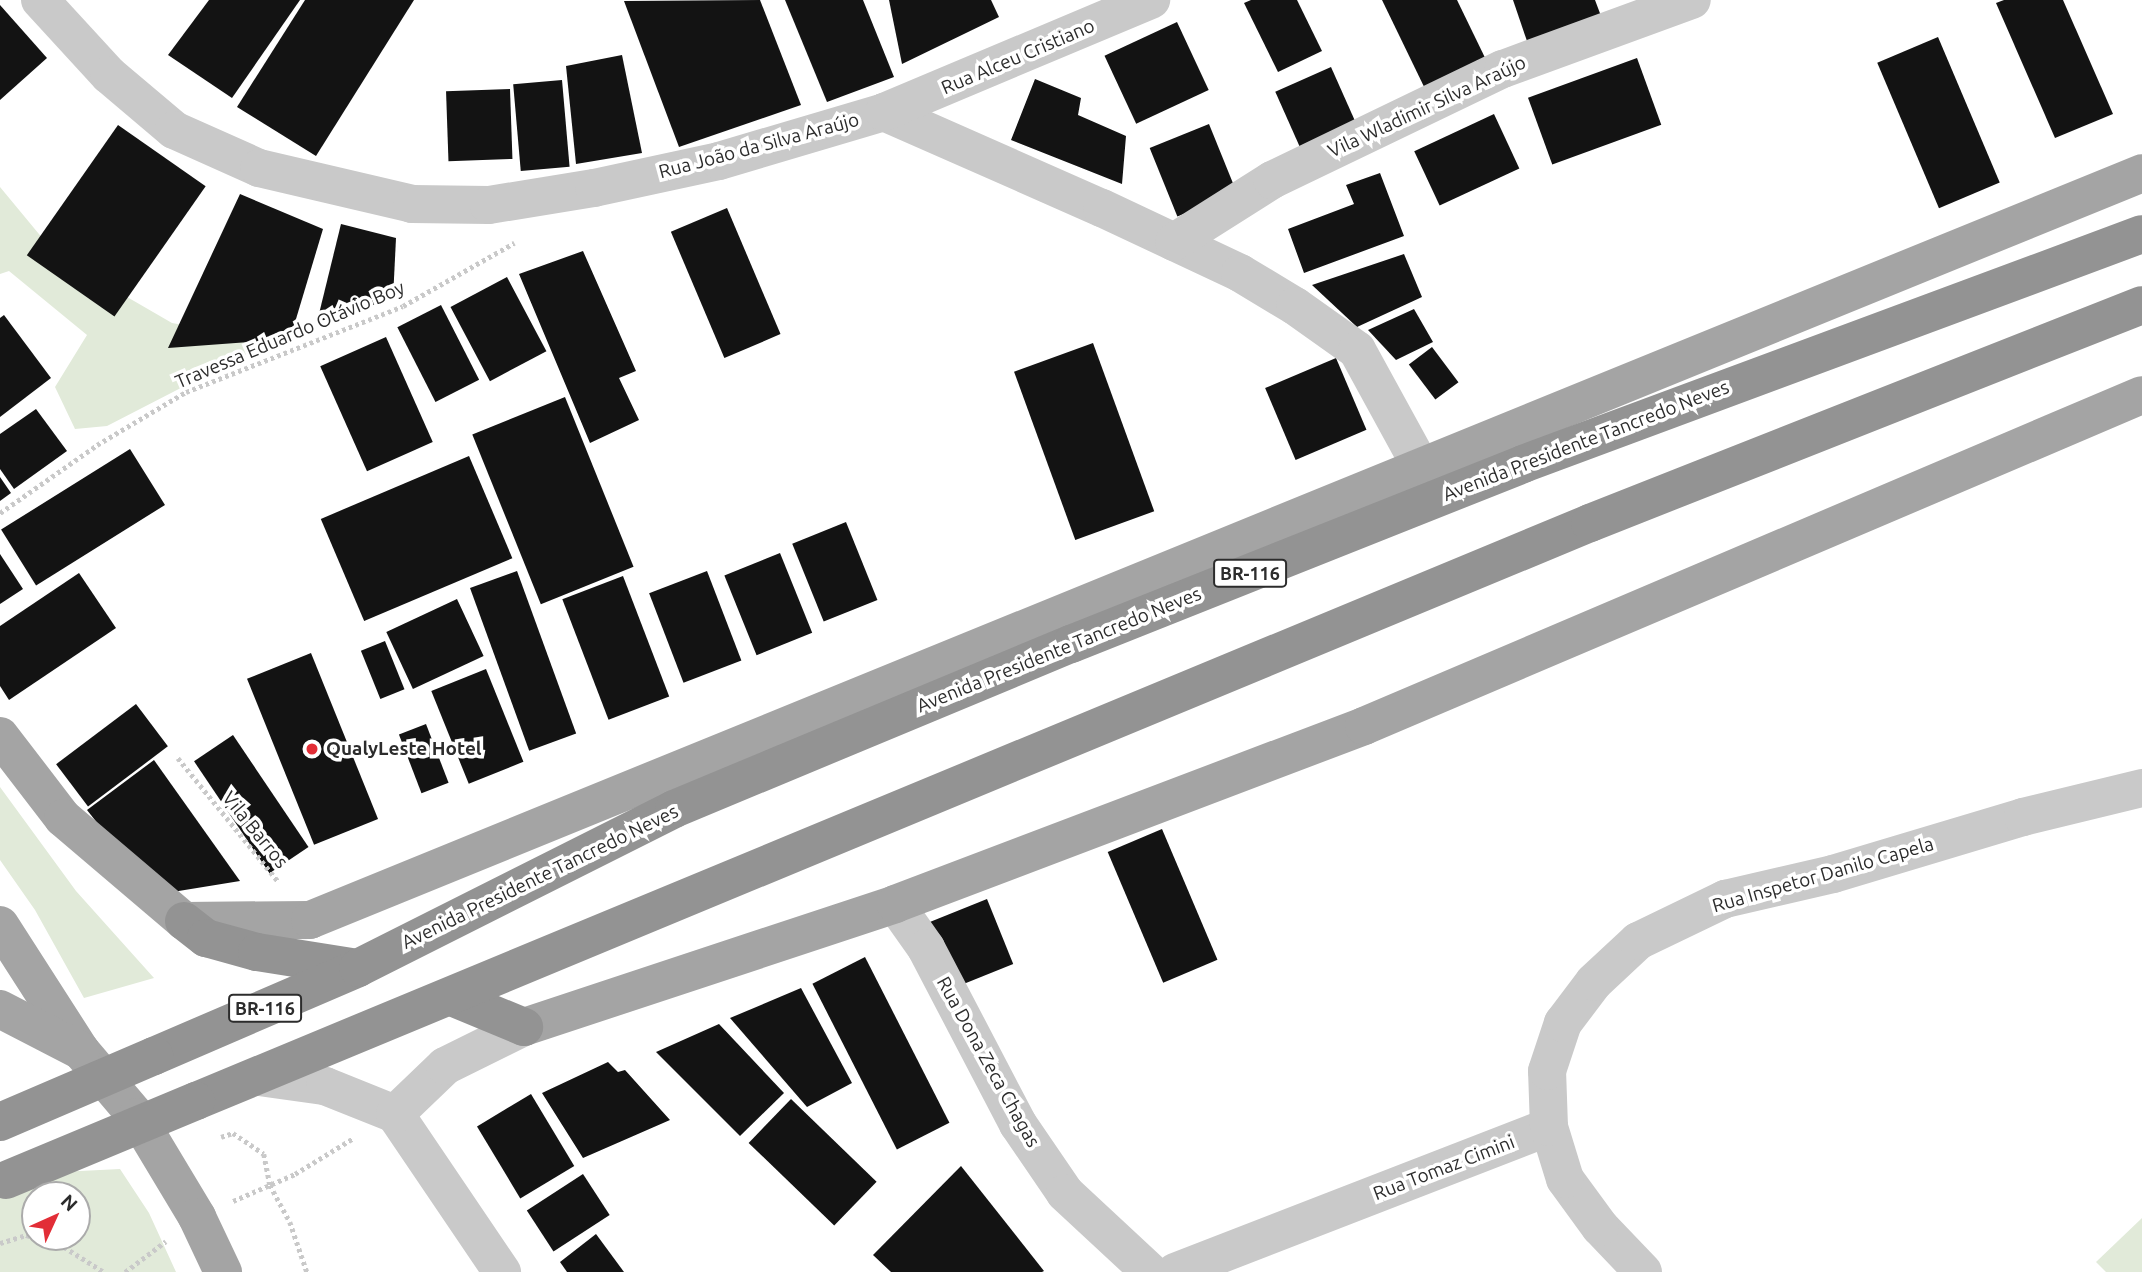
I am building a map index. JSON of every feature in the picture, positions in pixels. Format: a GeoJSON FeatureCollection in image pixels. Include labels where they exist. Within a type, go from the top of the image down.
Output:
{"type":"FeatureCollection","features":[{"type":"Feature","properties":{"kind":"highway","name":"Avenida Presidente Tancredo Neves"},"geometry":{"type":"LineString","coordinates":[[0,1122],[358,968],[674,809],[1059,649],[1523,464],[2142,233]]}},
{"type":"Feature","properties":{"kind":"highway"},"geometry":{"type":"LineString","coordinates":[[3,1182],[195,1101],[454,998],[1187,688],[2142,305]]}},
{"type":"Feature","properties":{"kind":"highway"},"geometry":{"type":"LineString","coordinates":[[184,921],[206,938],[257,952],[358,968]]}},
{"type":"Feature","properties":{"kind":"highway"},"geometry":{"type":"LineString","coordinates":[[454,998],[524,1027]]}},
{"type":"Feature","properties":{"kind":"main road","name":"Avenida Presidente Tancredo Neves"},"geometry":{"type":"LineString","coordinates":[[184,921],[310,920],[1420,465],[2142,173]]}},
{"type":"Feature","properties":{"kind":"main road"},"geometry":{"type":"LineString","coordinates":[[524,1027],[895,904],[1364,726],[2142,395]]}},
{"type":"Feature","properties":{"kind":"main road"},"geometry":{"type":"LineString","coordinates":[[0,736],[63,818],[184,921]]}},
{"type":"Feature","properties":{"kind":"main road"},"geometry":{"type":"LineString","coordinates":[[0,925],[81,1051],[137,1117],[156,1154],[197,1217],[223,1272]]}},
{"type":"Feature","properties":{"kind":"main road"},"geometry":{"type":"LineString","coordinates":[[0,1009],[81,1051]]}},
{"type":"Feature","properties":{"kind":"street","name":"Rua João da Silva Araújo"},"geometry":{"type":"LineString","coordinates":[[40,0],[109,75],[174,130],[259,168],[412,204],[489,205],[594,188],[719,160],[884,112],[1251,279],[1357,350],[1420,465]]}},
{"type":"Feature","properties":{"kind":"street","name":"Rua Alceu Cristiano"},"geometry":{"type":"LineString","coordinates":[[884,112],[1151,0]]}},
{"type":"Feature","properties":{"kind":"street","name":"Vila Wladimir Silva Araújo"},"geometry":{"type":"LineString","coordinates":[[1174,242],[1272,180],[1503,69],[1692,0]]}},
{"type":"Feature","properties":{"kind":"street","name":"Rua Inspetor Danilo Capela"},"geometry":{"type":"LineString","coordinates":[[1549,1127],[1547,1071],[1563,1023],[1594,982],[1638,941],[1725,899],[1833,874],[2022,817],[2142,788]]}},
{"type":"Feature","properties":{"kind":"street","name":"Rua Dona Zeca Chagas"},"geometry":{"type":"LineString","coordinates":[[895,904],[926,948],[1018,1125],[1057,1182],[1150,1272]]}},
{"type":"Feature","properties":{"kind":"street"},"geometry":{"type":"LineString","coordinates":[[395,1114],[445,1066],[524,1027]]}},
{"type":"Feature","properties":{"kind":"street"},"geometry":{"type":"LineString","coordinates":[[259,1077],[325,1086],[395,1114],[502,1272]]}},
{"type":"Feature","properties":{"kind":"street","name":"Rua Tomaz Cimini"},"geometry":{"type":"LineString","coordinates":[[1175,1272],[1549,1127]]}},
{"type":"Feature","properties":{"kind":"street"},"geometry":{"type":"LineString","coordinates":[[1549,1127],[1566,1179],[1600,1227],[1643,1272]]}},
{"type":"Feature","properties":{"kind":"path","name":"Travessa Eduardo Otávio Boy"},"geometry":{"type":"LineString","coordinates":[[0,513],[97,445],[186,392],[403,306],[520,239]]}},
{"type":"Feature","properties":{"kind":"path","name":"Vila Barros"},"geometry":{"type":"LineString","coordinates":[[178,758],[310,920]]}},
{"type":"Feature","properties":{"kind":"path"},"geometry":{"type":"LineString","coordinates":[[270,1185],[395,1114]]}},
{"type":"Feature","properties":{"kind":"path"},"geometry":{"type":"LineString","coordinates":[[156,1154],[233,1133],[264,1154],[270,1185],[290,1222],[307,1272]]}},
{"type":"Feature","properties":{"kind":"path"},"geometry":{"type":"LineString","coordinates":[[125,1272],[197,1217]]}},
{"type":"Feature","properties":{"kind":"path"},"geometry":{"type":"LineString","coordinates":[[0,1243],[26,1236],[64,1247],[104,1272]]}},
{"type":"Feature","properties":{"kind":"green space"},"geometry":{"type":"Polygon","coordinates":[[[0,187],[58,257],[172,323],[272,341],[107,426],[75,429],[55,387],[87,335],[9,271],[0,274],[0,187]]]}},
{"type":"Feature","properties":{"kind":"green space"},"geometry":{"type":"Polygon","coordinates":[[[0,787],[76,891],[154,978],[84,998],[35,910],[0,860],[0,787]]]}},
{"type":"Feature","properties":{"kind":"green space"},"geometry":{"type":"Polygon","coordinates":[[[120,1169],[149,1213],[176,1272],[0,1272],[0,1175],[120,1169]]]}},
{"type":"Feature","properties":{"kind":"green space"},"geometry":{"type":"Polygon","coordinates":[[[2142,1218],[2142,1272],[2106,1272],[2096,1262],[2142,1218]]]}},
{"type":"Feature","properties":{"kind":"building"},"geometry":{"type":"Polygon","coordinates":[[[209,0],[300,0],[232,98],[168,55],[209,0]]]}},
{"type":"Feature","properties":{"kind":"building"},"geometry":{"type":"Polygon","coordinates":[[[305,0],[414,0],[316,156],[237,107],[305,0]]]}},
{"type":"Feature","properties":{"kind":"building"},"geometry":{"type":"Polygon","coordinates":[[[760,0],[801,105],[679,147],[624,1],[760,0]]]}},
{"type":"Feature","properties":{"kind":"building"},"geometry":{"type":"Polygon","coordinates":[[[785,0],[863,0],[894,77],[827,102],[785,0]]]}},
{"type":"Feature","properties":{"kind":"building"},"geometry":{"type":"Polygon","coordinates":[[[889,0],[991,0],[999,17],[902,64],[889,0]]]}},
{"type":"Feature","properties":{"kind":"building"},"geometry":{"type":"Polygon","coordinates":[[[1251,0],[1297,0],[1322,51],[1278,72],[1244,3],[1251,0]]]}},
{"type":"Feature","properties":{"kind":"building"},"geometry":{"type":"Polygon","coordinates":[[[1382,0],[1457,0],[1490,68],[1429,97],[1382,0]]]}},
{"type":"Feature","properties":{"kind":"building"},"geometry":{"type":"Polygon","coordinates":[[[1513,0],[1595,0],[1604,24],[1530,50],[1513,0]]]}},
{"type":"Feature","properties":{"kind":"building"},"geometry":{"type":"Polygon","coordinates":[[[2004,0],[2063,0],[2113,114],[2055,138],[1996,3],[2004,0]]]}},
{"type":"Feature","properties":{"kind":"building"},"geometry":{"type":"Polygon","coordinates":[[[0,5],[47,58],[0,100],[0,5]]]}},
{"type":"Feature","properties":{"kind":"building"},"geometry":{"type":"Polygon","coordinates":[[[1177,22],[1209,90],[1136,124],[1104,56],[1177,22]]]}},
{"type":"Feature","properties":{"kind":"building"},"geometry":{"type":"Polygon","coordinates":[[[1938,37],[2000,182],[1939,208],[1877,63],[1938,37]]]}},
{"type":"Feature","properties":{"kind":"building"},"geometry":{"type":"Polygon","coordinates":[[[622,55],[642,153],[576,164],[566,66],[622,55]]]}},
{"type":"Feature","properties":{"kind":"building"},"geometry":{"type":"Polygon","coordinates":[[[1637,58],[1661,125],[1552,164],[1528,98],[1637,58]]]}},
{"type":"Feature","properties":{"kind":"building"},"geometry":{"type":"Polygon","coordinates":[[[1331,67],[1361,134],[1305,158],[1275,92],[1331,67]]]}},
{"type":"Feature","properties":{"kind":"building"},"geometry":{"type":"Polygon","coordinates":[[[1035,79],[1081,98],[1078,115],[1126,136],[1122,184],[1011,140],[1035,79]]]}},
{"type":"Feature","properties":{"kind":"building"},"geometry":{"type":"Polygon","coordinates":[[[562,80],[570,167],[521,171],[513,84],[562,80]]]}},
{"type":"Feature","properties":{"kind":"building"},"geometry":{"type":"Polygon","coordinates":[[[510,89],[512,159],[448,161],[446,91],[510,89]]]}},
{"type":"Feature","properties":{"kind":"building"},"geometry":{"type":"Polygon","coordinates":[[[1494,114],[1519,168],[1440,206],[1414,151],[1494,114]]]}},
{"type":"Feature","properties":{"kind":"building"},"geometry":{"type":"Polygon","coordinates":[[[1209,124],[1237,193],[1177,217],[1150,148],[1209,124]]]}},
{"type":"Feature","properties":{"kind":"building"},"geometry":{"type":"Polygon","coordinates":[[[118,125],[206,186],[114,317],[27,255],[118,125]]]}},
{"type":"Feature","properties":{"kind":"building"},"geometry":{"type":"Polygon","coordinates":[[[1380,173],[1404,236],[1304,273],[1288,229],[1354,204],[1346,185],[1380,173]]]}},
{"type":"Feature","properties":{"kind":"building"},"geometry":{"type":"Polygon","coordinates":[[[240,194],[323,229],[290,339],[168,348],[240,194]]]}},
{"type":"Feature","properties":{"kind":"building"},"geometry":{"type":"Polygon","coordinates":[[[727,208],[781,334],[724,358],[671,232],[727,208]]]}},
{"type":"Feature","properties":{"kind":"building"},"geometry":{"type":"Polygon","coordinates":[[[341,224],[396,238],[393,299],[317,322],[341,224]]]}},
{"type":"Feature","properties":{"kind":"building"},"geometry":{"type":"Polygon","coordinates":[[[583,251],[636,371],[619,378],[639,420],[590,443],[519,274],[583,251]]]}},
{"type":"Feature","properties":{"kind":"building"},"geometry":{"type":"Polygon","coordinates":[[[1404,254],[1422,297],[1357,327],[1312,285],[1404,254]]]}},
{"type":"Feature","properties":{"kind":"building"},"geometry":{"type":"Polygon","coordinates":[[[507,277],[546,351],[490,381],[450,307],[507,277]]]}},
{"type":"Feature","properties":{"kind":"building"},"geometry":{"type":"Polygon","coordinates":[[[441,305],[479,380],[435,402],[397,327],[441,305]]]}},
{"type":"Feature","properties":{"kind":"building"},"geometry":{"type":"Polygon","coordinates":[[[1414,309],[1433,342],[1396,360],[1368,330],[1414,309]]]}},
{"type":"Feature","properties":{"kind":"building"},"geometry":{"type":"Polygon","coordinates":[[[4,315],[51,378],[0,417],[0,318],[4,315]]]}},
{"type":"Feature","properties":{"kind":"building"},"geometry":{"type":"Polygon","coordinates":[[[386,337],[433,442],[367,471],[320,366],[386,337]]]}},
{"type":"Feature","properties":{"kind":"building"},"geometry":{"type":"Polygon","coordinates":[[[1093,343],[1154,511],[1075,540],[1014,372],[1093,343]]]}},
{"type":"Feature","properties":{"kind":"building"},"geometry":{"type":"Polygon","coordinates":[[[1432,347],[1458,382],[1435,400],[1409,364],[1432,347]]]}},
{"type":"Feature","properties":{"kind":"building"},"geometry":{"type":"Polygon","coordinates":[[[1336,358],[1366,430],[1296,460],[1265,388],[1336,358]]]}},
{"type":"Feature","properties":{"kind":"building"},"geometry":{"type":"Polygon","coordinates":[[[565,397],[634,567],[541,604],[472,434],[565,397]]]}},
{"type":"Feature","properties":{"kind":"building"},"geometry":{"type":"Polygon","coordinates":[[[36,409],[67,451],[14,489],[0,469],[0,434],[36,409]]]}},
{"type":"Feature","properties":{"kind":"building"},"geometry":{"type":"Polygon","coordinates":[[[130,449],[165,505],[36,586],[1,530],[130,449]]]}},
{"type":"Feature","properties":{"kind":"building"},"geometry":{"type":"Polygon","coordinates":[[[469,456],[512,558],[364,621],[321,519],[469,456]]]}},
{"type":"Feature","properties":{"kind":"building"},"geometry":{"type":"Polygon","coordinates":[[[0,477],[11,493],[0,501],[0,477]]]}},
{"type":"Feature","properties":{"kind":"building"},"geometry":{"type":"Polygon","coordinates":[[[846,522],[877,600],[824,622],[792,544],[846,522]]]}},
{"type":"Feature","properties":{"kind":"building"},"geometry":{"type":"Polygon","coordinates":[[[780,553],[812,633],[757,655],[724,575],[780,553]]]}},
{"type":"Feature","properties":{"kind":"building"},"geometry":{"type":"Polygon","coordinates":[[[0,554],[23,589],[0,604],[0,554]]]}},
{"type":"Feature","properties":{"kind":"building"},"geometry":{"type":"Polygon","coordinates":[[[517,571],[576,734],[529,751],[470,588],[517,571]]]}},
{"type":"Feature","properties":{"kind":"building"},"geometry":{"type":"Polygon","coordinates":[[[707,571],[741,661],[684,683],[649,593],[707,571]]]}},
{"type":"Feature","properties":{"kind":"building"},"geometry":{"type":"Polygon","coordinates":[[[79,573],[116,628],[9,700],[0,686],[0,626],[79,573]]]}},
{"type":"Feature","properties":{"kind":"building"},"geometry":{"type":"Polygon","coordinates":[[[623,576],[669,696],[609,720],[562,599],[623,576]]]}},
{"type":"Feature","properties":{"kind":"building"},"geometry":{"type":"Polygon","coordinates":[[[457,599],[484,656],[413,689],[386,632],[457,599]]]}},
{"type":"Feature","properties":{"kind":"building"},"geometry":{"type":"Polygon","coordinates":[[[385,641],[404,689],[380,699],[361,651],[385,641]]]}},
{"type":"Feature","properties":{"kind":"building","name":"QualyLeste Hotel"},"geometry":{"type":"Polygon","coordinates":[[[311,653],[378,819],[314,845],[247,679],[311,653]]]}},
{"type":"Feature","properties":{"kind":"building"},"geometry":{"type":"Polygon","coordinates":[[[486,669],[523,762],[469,784],[431,691],[486,669]]]}},
{"type":"Feature","properties":{"kind":"building"},"geometry":{"type":"Polygon","coordinates":[[[136,704],[168,746],[88,807],[56,764],[136,704]]]}},
{"type":"Feature","properties":{"kind":"building"},"geometry":{"type":"Polygon","coordinates":[[[426,724],[449,783],[422,793],[399,734],[426,724]]]}},
{"type":"Feature","properties":{"kind":"building"},"geometry":{"type":"Polygon","coordinates":[[[233,735],[308,847],[270,873],[194,761],[233,735]]]}},
{"type":"Feature","properties":{"kind":"building"},"geometry":{"type":"Polygon","coordinates":[[[154,760],[240,881],[154,895],[87,810],[154,760]]]}},
{"type":"Feature","properties":{"kind":"building"},"geometry":{"type":"Polygon","coordinates":[[[1162,829],[1217,960],[1163,983],[1108,852],[1162,829]]]}},
{"type":"Feature","properties":{"kind":"building"},"geometry":{"type":"Polygon","coordinates":[[[987,899],[1013,964],[953,988],[927,923],[987,899]]]}},
{"type":"Feature","properties":{"kind":"building"},"geometry":{"type":"Polygon","coordinates":[[[865,957],[949,1123],[897,1150],[812,984],[865,957]]]}},
{"type":"Feature","properties":{"kind":"building"},"geometry":{"type":"Polygon","coordinates":[[[801,988],[852,1083],[807,1107],[730,1018],[801,988]]]}},
{"type":"Feature","properties":{"kind":"building"},"geometry":{"type":"Polygon","coordinates":[[[719,1024],[784,1093],[740,1136],[656,1052],[719,1024]]]}},
{"type":"Feature","properties":{"kind":"building"},"geometry":{"type":"Polygon","coordinates":[[[608,1062],[618,1072],[625,1070],[670,1120],[583,1158],[542,1093],[608,1062]]]}},
{"type":"Feature","properties":{"kind":"building"},"geometry":{"type":"Polygon","coordinates":[[[531,1094],[574,1166],[520,1198],[477,1126],[531,1094]]]}},
{"type":"Feature","properties":{"kind":"building"},"geometry":{"type":"Polygon","coordinates":[[[791,1099],[877,1182],[834,1226],[749,1143],[791,1099]]]}},
{"type":"Feature","properties":{"kind":"building"},"geometry":{"type":"Polygon","coordinates":[[[961,1166],[1044,1271],[891,1272],[873,1255],[961,1166]]]}},
{"type":"Feature","properties":{"kind":"building"},"geometry":{"type":"Polygon","coordinates":[[[583,1174],[610,1215],[553,1252],[527,1210],[583,1174]]]}},
{"type":"Feature","properties":{"kind":"building"},"geometry":{"type":"Polygon","coordinates":[[[596,1234],[624,1272],[567,1272],[560,1262],[596,1234]]]}},
{"type":"Feature","properties":{"kind":"place","name":"QualyLeste Hotel"},"geometry":{"type":"Point","coordinates":[312,749]}}]}
